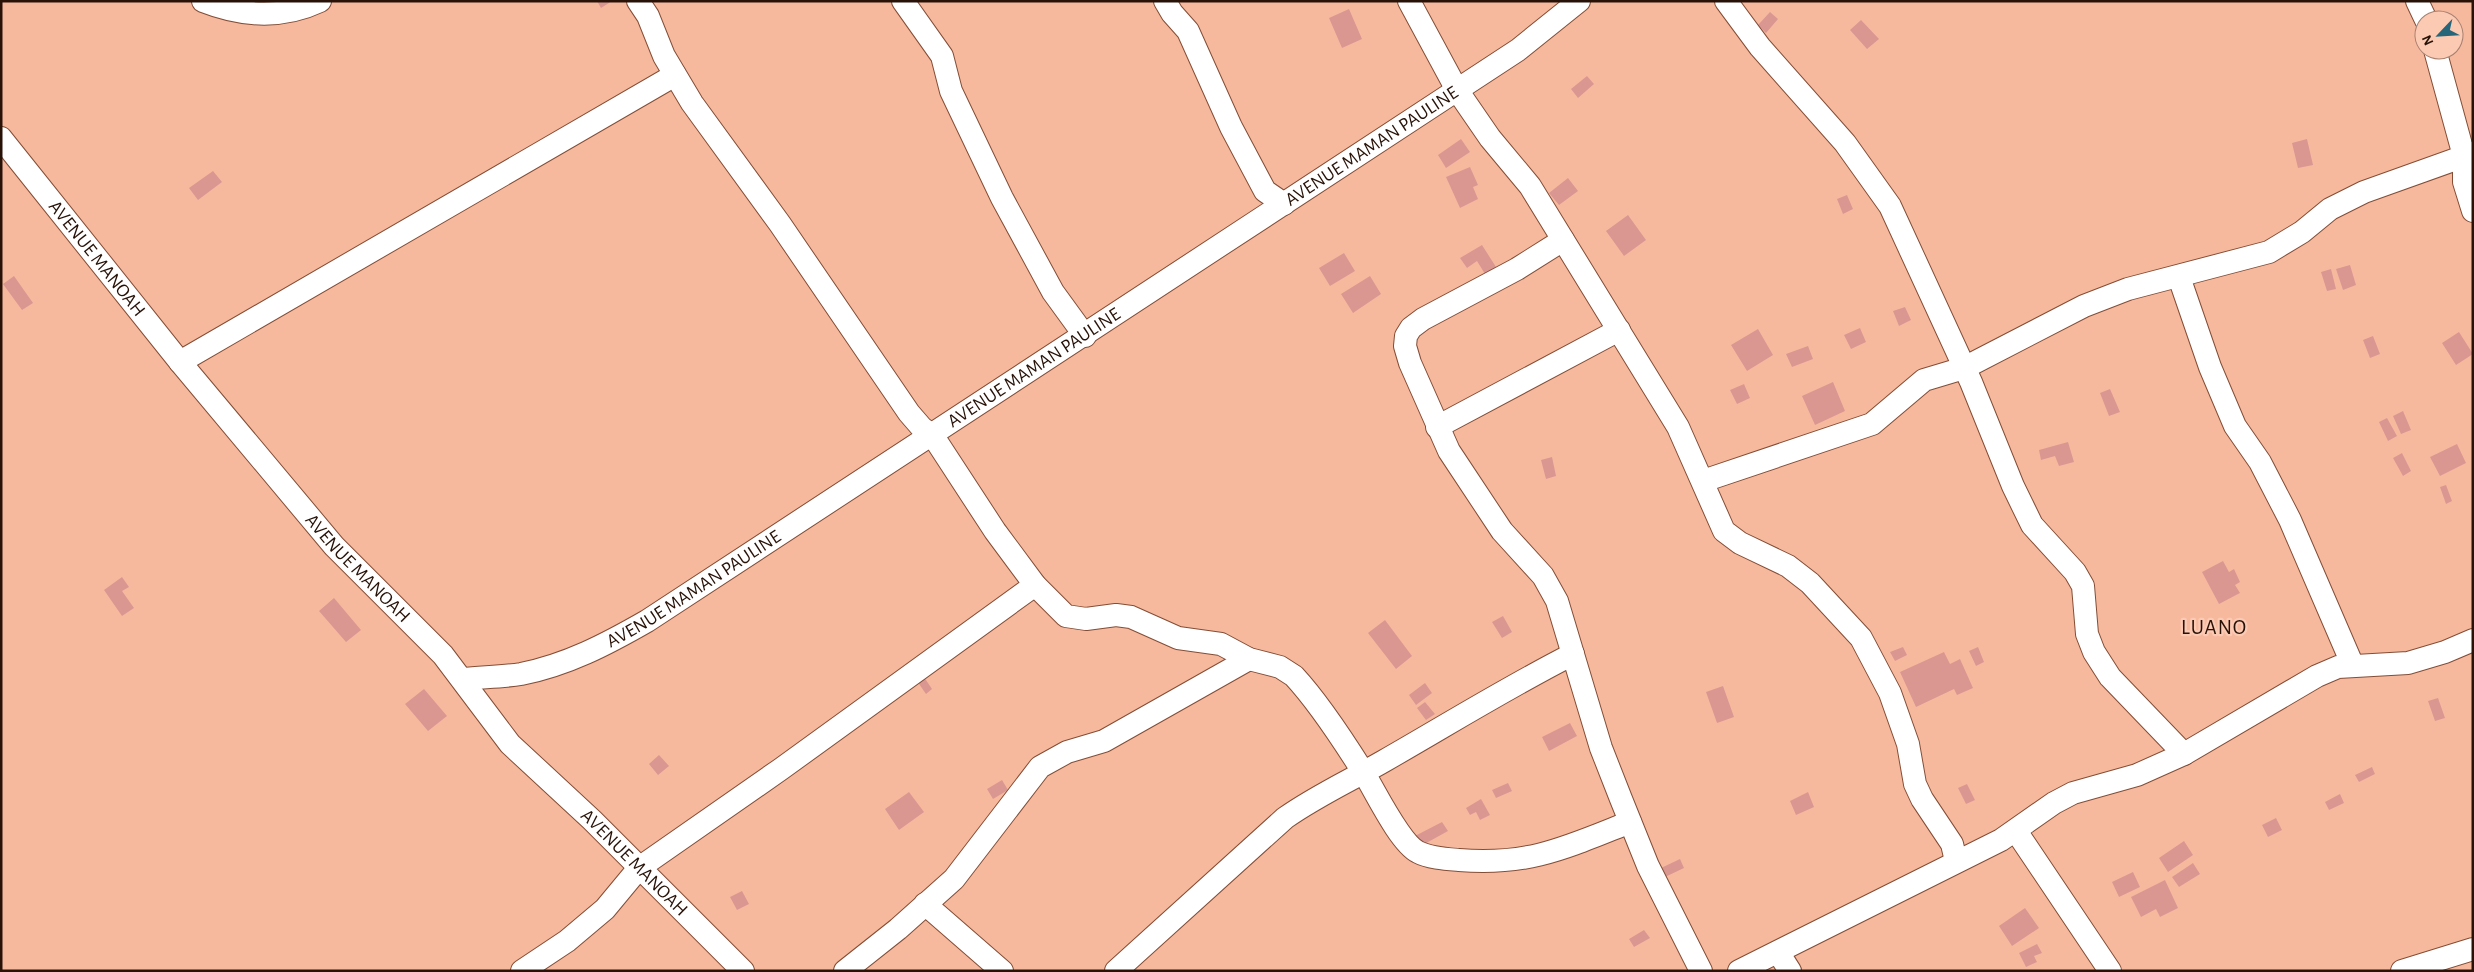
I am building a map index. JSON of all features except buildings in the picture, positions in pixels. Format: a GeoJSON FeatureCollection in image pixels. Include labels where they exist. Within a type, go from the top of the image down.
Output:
{"type":"FeatureCollection","features":[{"type":"Feature","properties":{"kind":"street"},"geometry":{"type":"LineString","coordinates":[[203,1],[248,13],[275,14],[297,11],[320,1]]}},
{"type":"Feature","properties":{"kind":"street"},"geometry":{"type":"LineString","coordinates":[[638,1],[648,16],[675,75],[692,103],[780,224],[909,413],[922,428],[933,436],[995,531],[1035,585],[1066,616],[1086,619],[1116,615],[1131,618],[1178,638],[1221,644],[1249,659],[1280,667],[1294,676],[1364,773],[1408,844],[1418,852],[1442,858],[1486,862],[1521,860],[1558,851],[1630,822]]}},
{"type":"Feature","properties":{"kind":"street"},"geometry":{"type":"LineString","coordinates":[[903,1],[942,56],[951,91],[1002,198],[1053,292],[1085,336]]}},
{"type":"Feature","properties":{"kind":"street"},"geometry":{"type":"LineString","coordinates":[[1165,1],[1172,13],[1188,30],[1231,126],[1264,191],[1284,204]]}},
{"type":"Feature","properties":{"kind":"street"},"geometry":{"type":"LineString","coordinates":[[1409,1],[1457,90],[1490,138],[1530,186],[1678,427],[1724,531],[1740,543],[1788,566],[1810,583],[1861,638],[1890,693],[1908,744],[1915,784],[1922,799],[1952,844],[1956,861]]}},
{"type":"Feature","properties":{"kind":"street","name":"AVENUE MAMAN PAULINE"},"geometry":{"type":"LineString","coordinates":[[463,679],[520,674],[552,666],[608,644],[648,621],[933,436],[1518,50],[1579,1]]}},
{"type":"Feature","properties":{"kind":"street"},"geometry":{"type":"LineString","coordinates":[[1726,1],[1760,47],[1845,143],[1890,206],[1964,368],[2013,486],[2032,525],[2075,572],[2082,586],[2087,634],[2094,652],[2110,677],[2184,754]]}},
{"type":"Feature","properties":{"kind":"street"},"geometry":{"type":"LineString","coordinates":[[2438,60],[2468,155],[2464,182],[2473,211]]}},
{"type":"Feature","properties":{"kind":"street"},"geometry":{"type":"LineString","coordinates":[[180,362],[675,75]]}},
{"type":"Feature","properties":{"kind":"street","name":"AVENUE MANOAH"},"geometry":{"type":"LineString","coordinates":[[1,138],[180,362],[334,546],[443,656],[463,679],[510,744],[640,868],[743,971]]}},
{"type":"Feature","properties":{"kind":"street"},"geometry":{"type":"LineString","coordinates":[[1703,481],[1872,424],[1924,380],[1964,368],[2084,306],[2128,289],[2269,252],[2302,232],[2330,209],[2364,192],[2468,155]]}},
{"type":"Feature","properties":{"kind":"street"},"geometry":{"type":"LineString","coordinates":[[1563,240],[1411,328],[1406,336],[1407,354],[1449,451],[1502,531],[1550,586],[1564,618],[1601,748],[1630,822],[1653,874],[1701,971]]}},
{"type":"Feature","properties":{"kind":"street"},"geometry":{"type":"LineString","coordinates":[[2179,277],[2210,367],[2235,426],[2260,462],[2290,520],[2353,666]]}},
{"type":"Feature","properties":{"kind":"street"},"geometry":{"type":"LineString","coordinates":[[1438,427],[1619,330]]}},
{"type":"Feature","properties":{"kind":"street"},"geometry":{"type":"LineString","coordinates":[[522,971],[567,941],[605,909],[640,868],[781,769],[1035,585]]}},
{"type":"Feature","properties":{"kind":"street"},"geometry":{"type":"LineString","coordinates":[[1739,971],[2016,831],[2054,803],[2072,794],[2137,775],[2184,754],[2317,676],[2338,667],[2408,663],[2445,652],[2473,640]]}},
{"type":"Feature","properties":{"kind":"street"},"geometry":{"type":"LineString","coordinates":[[1116,971],[1285,818],[1307,803],[1364,773],[1497,694],[1573,654]]}},
{"type":"Feature","properties":{"kind":"street"},"geometry":{"type":"LineString","coordinates":[[845,971],[954,879],[1040,767],[1067,752],[1104,741],[1249,659]]}},
{"type":"Feature","properties":{"kind":"street"},"geometry":{"type":"LineString","coordinates":[[2016,831],[2110,971]]}},
{"type":"Feature","properties":{"kind":"street"},"geometry":{"type":"LineString","coordinates":[[926,904],[1002,971]]}},
{"type":"Feature","properties":{"kind":"street"},"geometry":{"type":"LineString","coordinates":[[2402,971],[2473,949]]}},
{"type":"Feature","properties":{"kind":"street"},"geometry":{"type":"LineString","coordinates":[[1778,952],[1790,971]]}},
{"type":"Feature","properties":{"kind":"district","name":"LUANO"},"geometry":{"type":"Point","coordinates":[2214,627]}}]}
